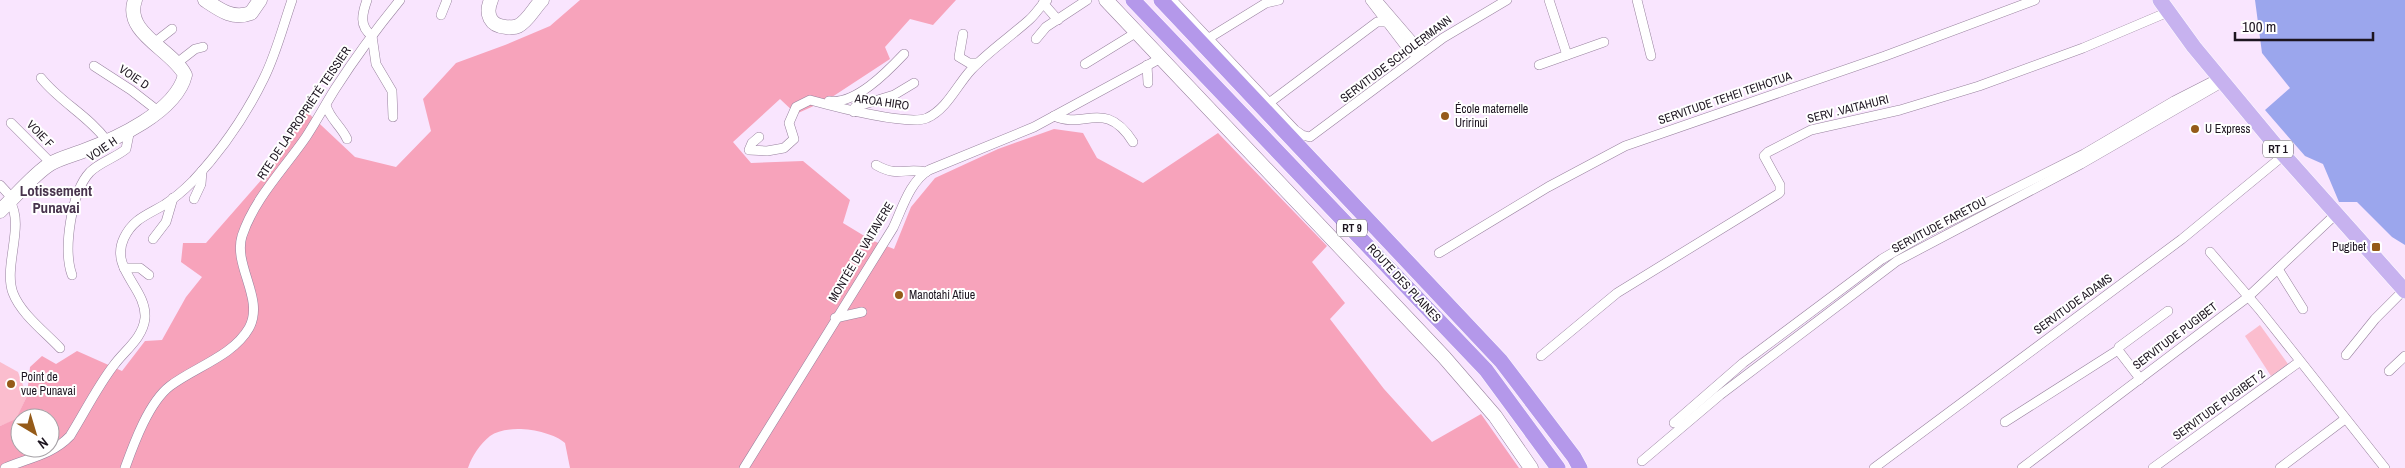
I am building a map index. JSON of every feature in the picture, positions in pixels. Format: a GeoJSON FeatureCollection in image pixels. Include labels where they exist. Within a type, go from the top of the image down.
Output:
{"type":"FeatureCollection","features":[{"type":"Feature","properties":{"kind":"highway","name":"ROUTE DES PLAINES"},"geometry":{"type":"LineString","coordinates":[[1133,0],[1486,370],[1558,468]]}},
{"type":"Feature","properties":{"kind":"highway","name":"ROUTE DES PLAINES"},"geometry":{"type":"LineString","coordinates":[[1161,0],[1501,361],[1574,457],[1580,468]]}},
{"type":"Feature","properties":{"kind":"main road"},"geometry":{"type":"LineString","coordinates":[[8,204],[51,164],[107,141],[158,111],[173,97],[183,81],[185,75],[177,63],[154,43],[136,23],[132,10],[135,0]]}},
{"type":"Feature","properties":{"kind":"main road"},"geometry":{"type":"LineString","coordinates":[[205,0],[228,14],[236,16],[251,13],[260,0]]}},
{"type":"Feature","properties":{"kind":"main road"},"geometry":{"type":"LineString","coordinates":[[491,0],[488,16],[492,22],[501,27],[516,28],[542,0]]}},
{"type":"Feature","properties":{"kind":"main road","name":"ROUTE DES PLAINES"},"geometry":{"type":"LineString","coordinates":[[1106,0],[1449,363],[1495,416],[1531,468]]}},
{"type":"Feature","properties":{"kind":"main road","name":"RT 1"},"geometry":{"type":"LineString","coordinates":[[2164,6],[2221,80],[2284,155],[2405,290]]}},
{"type":"Feature","properties":{"kind":"street"},"geometry":{"type":"LineString","coordinates":[[4,468],[47,453],[64,442],[70,436],[114,364],[140,334],[145,312],[138,293],[124,268],[121,250],[125,236],[140,217],[173,198],[202,171],[245,112],[264,78],[292,0]]}},
{"type":"Feature","properties":{"kind":"street"},"geometry":{"type":"LineString","coordinates":[[367,0],[362,24],[372,36],[376,64],[392,91],[394,118]]}},
{"type":"Feature","properties":{"kind":"street","name":"RTE DE LA PROPRIÉTÉ TEISSIER"},"geometry":{"type":"LineString","coordinates":[[125,468],[137,436],[150,411],[167,389],[234,345],[250,326],[254,311],[239,246],[243,233],[259,203],[372,36],[400,0]]}},
{"type":"Feature","properties":{"kind":"street"},"geometry":{"type":"LineString","coordinates":[[441,15],[447,0]]}},
{"type":"Feature","properties":{"kind":"street"},"geometry":{"type":"LineString","coordinates":[[1036,39],[1046,28],[1087,0]]}},
{"type":"Feature","properties":{"kind":"street"},"geometry":{"type":"LineString","coordinates":[[1172,0],[1269,103],[1377,22],[1386,22]]}},
{"type":"Feature","properties":{"kind":"street"},"geometry":{"type":"LineString","coordinates":[[1208,38],[1266,3],[1279,0]]}},
{"type":"Feature","properties":{"kind":"street"},"geometry":{"type":"LineString","coordinates":[[1370,0],[1412,53],[1420,54]]}},
{"type":"Feature","properties":{"kind":"street"},"geometry":{"type":"LineString","coordinates":[[1377,0],[1414,43],[1420,54]]}},
{"type":"Feature","properties":{"kind":"street","name":"SERVITUDE SCHOLERMANN"},"geometry":{"type":"LineString","coordinates":[[1269,103],[1295,130],[1306,137],[1315,135],[1420,54],[1464,24],[1508,0]]}},
{"type":"Feature","properties":{"kind":"street"},"geometry":{"type":"LineString","coordinates":[[1549,0],[1567,55]]}},
{"type":"Feature","properties":{"kind":"street"},"geometry":{"type":"LineString","coordinates":[[1637,0],[1651,56]]}},
{"type":"Feature","properties":{"kind":"street","name":"SERVITUDE TEHEI TEIHOTUA"},"geometry":{"type":"LineString","coordinates":[[1439,253],[1548,187],[1625,146],[1884,56],[2035,0]]}},
{"type":"Feature","properties":{"kind":"street"},"geometry":{"type":"LineString","coordinates":[[1045,2],[1058,20]]}},
{"type":"Feature","properties":{"kind":"street","name":"AROA HIRO"},"geometry":{"type":"LineString","coordinates":[[796,107],[810,100],[854,112],[918,120],[928,117],[947,102],[978,63],[991,50],[1029,20],[1045,2]]}},
{"type":"Feature","properties":{"kind":"street","name":"SERV .VAITAHURI"},"geometry":{"type":"LineString","coordinates":[[1541,356],[1617,293],[1778,194],[1780,185],[1764,156],[1768,152],[1811,130],[1900,110],[1978,86],[2084,48],[2164,6]]}},
{"type":"Feature","properties":{"kind":"street"},"geometry":{"type":"LineString","coordinates":[[154,43],[172,29]]}},
{"type":"Feature","properties":{"kind":"street"},"geometry":{"type":"LineString","coordinates":[[1085,64],[1137,32]]}},
{"type":"Feature","properties":{"kind":"street"},"geometry":{"type":"LineString","coordinates":[[963,34],[959,57],[969,63],[978,63]]}},
{"type":"Feature","properties":{"kind":"street"},"geometry":{"type":"LineString","coordinates":[[1539,65],[1604,42]]}},
{"type":"Feature","properties":{"kind":"street"},"geometry":{"type":"LineString","coordinates":[[177,63],[195,49],[203,47]]}},
{"type":"Feature","properties":{"kind":"street"},"geometry":{"type":"LineString","coordinates":[[759,137],[752,142],[749,150],[767,151],[784,148],[794,139],[790,123],[796,107],[805,96],[839,103],[876,81],[904,54]]}},
{"type":"Feature","properties":{"kind":"street"},"geometry":{"type":"LineString","coordinates":[[876,166],[890,173],[919,170],[926,172],[1034,127],[1161,58]]}},
{"type":"Feature","properties":{"kind":"street"},"geometry":{"type":"LineString","coordinates":[[1147,65],[1148,84]]}},
{"type":"Feature","properties":{"kind":"street","name":"VOIE D"},"geometry":{"type":"LineString","coordinates":[[94,66],[132,90],[158,111]]}},
{"type":"Feature","properties":{"kind":"street"},"geometry":{"type":"LineString","coordinates":[[41,78],[49,88],[100,132],[107,141]]}},
{"type":"Feature","properties":{"kind":"street","name":"SERVITUDE FARETOU"},"geometry":{"type":"LineString","coordinates":[[1674,423],[1743,363],[1900,247],[2084,154],[2174,101],[2221,80]]}},
{"type":"Feature","properties":{"kind":"street","name":"SERVITUDE FARETOU"},"geometry":{"type":"LineString","coordinates":[[1642,461],[1720,395],[1897,261],[2081,164],[2221,80]]}},
{"type":"Feature","properties":{"kind":"street"},"geometry":{"type":"LineString","coordinates":[[854,112],[855,107],[894,96],[914,83]]}},
{"type":"Feature","properties":{"kind":"street"},"geometry":{"type":"LineString","coordinates":[[326,105],[327,111],[343,129],[348,139]]}},
{"type":"Feature","properties":{"kind":"street"},"geometry":{"type":"LineString","coordinates":[[1054,116],[1064,120],[1105,118],[1118,126],[1133,142]]}},
{"type":"Feature","properties":{"kind":"street","name":"VOIE F"},"geometry":{"type":"LineString","coordinates":[[11,123],[51,164]]}},
{"type":"Feature","properties":{"kind":"street","name":"VOIE H"},"geometry":{"type":"LineString","coordinates":[[72,276],[67,264],[69,229],[78,193],[90,172],[126,150],[130,129]]}},
{"type":"Feature","properties":{"kind":"street","name":"SERVITUDE ADAMS"},"geometry":{"type":"LineString","coordinates":[[1874,468],[2182,239],[2284,155]]}},
{"type":"Feature","properties":{"kind":"street"},"geometry":{"type":"LineString","coordinates":[[194,199],[201,184],[202,171]]}},
{"type":"Feature","properties":{"kind":"street","name":"MONTÉE DE VAITAVERE"},"geometry":{"type":"LineString","coordinates":[[744,468],[835,318],[893,228],[918,179],[926,172]]}},
{"type":"Feature","properties":{"kind":"street"},"geometry":{"type":"LineString","coordinates":[[0,185],[14,216],[12,290],[31,318],[60,348]]}},
{"type":"Feature","properties":{"kind":"street"},"geometry":{"type":"LineString","coordinates":[[153,238],[166,222],[173,198]]}},
{"type":"Feature","properties":{"kind":"street","name":"SERVITUDE PUGIBET"},"geometry":{"type":"LineString","coordinates":[[2022,468],[2248,297],[2336,214]]}},
{"type":"Feature","properties":{"kind":"street"},"geometry":{"type":"LineString","coordinates":[[2210,252],[2385,468]]}},
{"type":"Feature","properties":{"kind":"street"},"geometry":{"type":"LineString","coordinates":[[124,268],[140,268],[149,275]]}},
{"type":"Feature","properties":{"kind":"street"},"geometry":{"type":"LineString","coordinates":[[2278,269],[2302,309]]}},
{"type":"Feature","properties":{"kind":"street"},"geometry":{"type":"LineString","coordinates":[[2346,355],[2375,319],[2405,290]]}},
{"type":"Feature","properties":{"kind":"street"},"geometry":{"type":"LineString","coordinates":[[2005,422],[2118,350],[2121,345],[2168,311]]}},
{"type":"Feature","properties":{"kind":"street"},"geometry":{"type":"LineString","coordinates":[[835,318],[862,312]]}},
{"type":"Feature","properties":{"kind":"street"},"geometry":{"type":"LineString","coordinates":[[2118,350],[2139,380]]}},
{"type":"Feature","properties":{"kind":"street"},"geometry":{"type":"LineString","coordinates":[[2389,371],[2405,356]]}},
{"type":"Feature","properties":{"kind":"street","name":"SERVITUDE PUGIBET 2"},"geometry":{"type":"LineString","coordinates":[[2153,468],[2299,362]]}},
{"type":"Feature","properties":{"kind":"street"},"geometry":{"type":"LineString","coordinates":[[2280,468],[2345,419]]}},
{"type":"Feature","properties":{"kind":"shaded area"},"geometry":{"type":"Polygon","coordinates":[[[580,0],[956,0],[933,25],[910,19],[885,47],[890,59],[829,99],[796,114],[780,99],[733,142],[751,163],[803,161],[850,200],[843,223],[871,240],[894,249],[911,207],[935,178],[998,149],[1054,129],[1083,133],[1097,158],[1143,183],[1218,133],[1327,246],[1312,262],[1345,303],[1330,319],[1384,389],[1432,442],[1481,414],[1519,468],[570,468],[565,443],[558,438],[539,432],[518,429],[498,432],[490,436],[477,451],[468,468],[0,468],[0,426],[10,422],[10,458],[60,458],[60,408],[21,408],[27,396],[30,367],[42,356],[56,364],[77,351],[122,371],[145,341],[162,340],[186,297],[202,277],[181,262],[183,243],[206,243],[270,170],[305,110],[355,157],[396,167],[431,131],[423,99],[456,63],[550,26],[580,0]]]}},
{"type":"Feature","properties":{"kind":"shaded area"},"geometry":{"type":"Polygon","coordinates":[[[2260,325],[2288,364],[2271,376],[2245,336],[2260,325]]]}},
{"type":"Feature","properties":{"kind":"shaded area","name":"Point de vue Punavai"},"geometry":{"type":"Polygon","coordinates":[[[0,362],[18,372],[27,396],[22,408],[10,408],[10,422],[0,426],[0,362]]]}},
{"type":"Feature","properties":{"kind":"water"},"geometry":{"type":"Polygon","coordinates":[[[2255,0],[2405,0],[2405,245],[2392,237],[2357,202],[2339,202],[2323,164],[2305,156],[2265,110],[2290,88],[2262,53],[2255,0]]]}},
{"type":"Feature","properties":{"kind":"place","name":"École maternelle Uririnui"},"geometry":{"type":"Point","coordinates":[1445,116]}},
{"type":"Feature","properties":{"kind":"place","name":"U Express"},"geometry":{"type":"Point","coordinates":[2195,129]}},
{"type":"Feature","properties":{"kind":"place","name":"Pugibet"},"geometry":{"type":"Point","coordinates":[2376,247]}},
{"type":"Feature","properties":{"kind":"place","name":"Manotahi Atiue"},"geometry":{"type":"Point","coordinates":[899,295]}},
{"type":"Feature","properties":{"kind":"place","name":"Point de vue Punavai"},"geometry":{"type":"Point","coordinates":[11,384]}},
{"type":"Feature","properties":{"kind":"district","name":"Lotissement Punavai"},"geometry":{"type":"Point","coordinates":[56,198]}}]}
